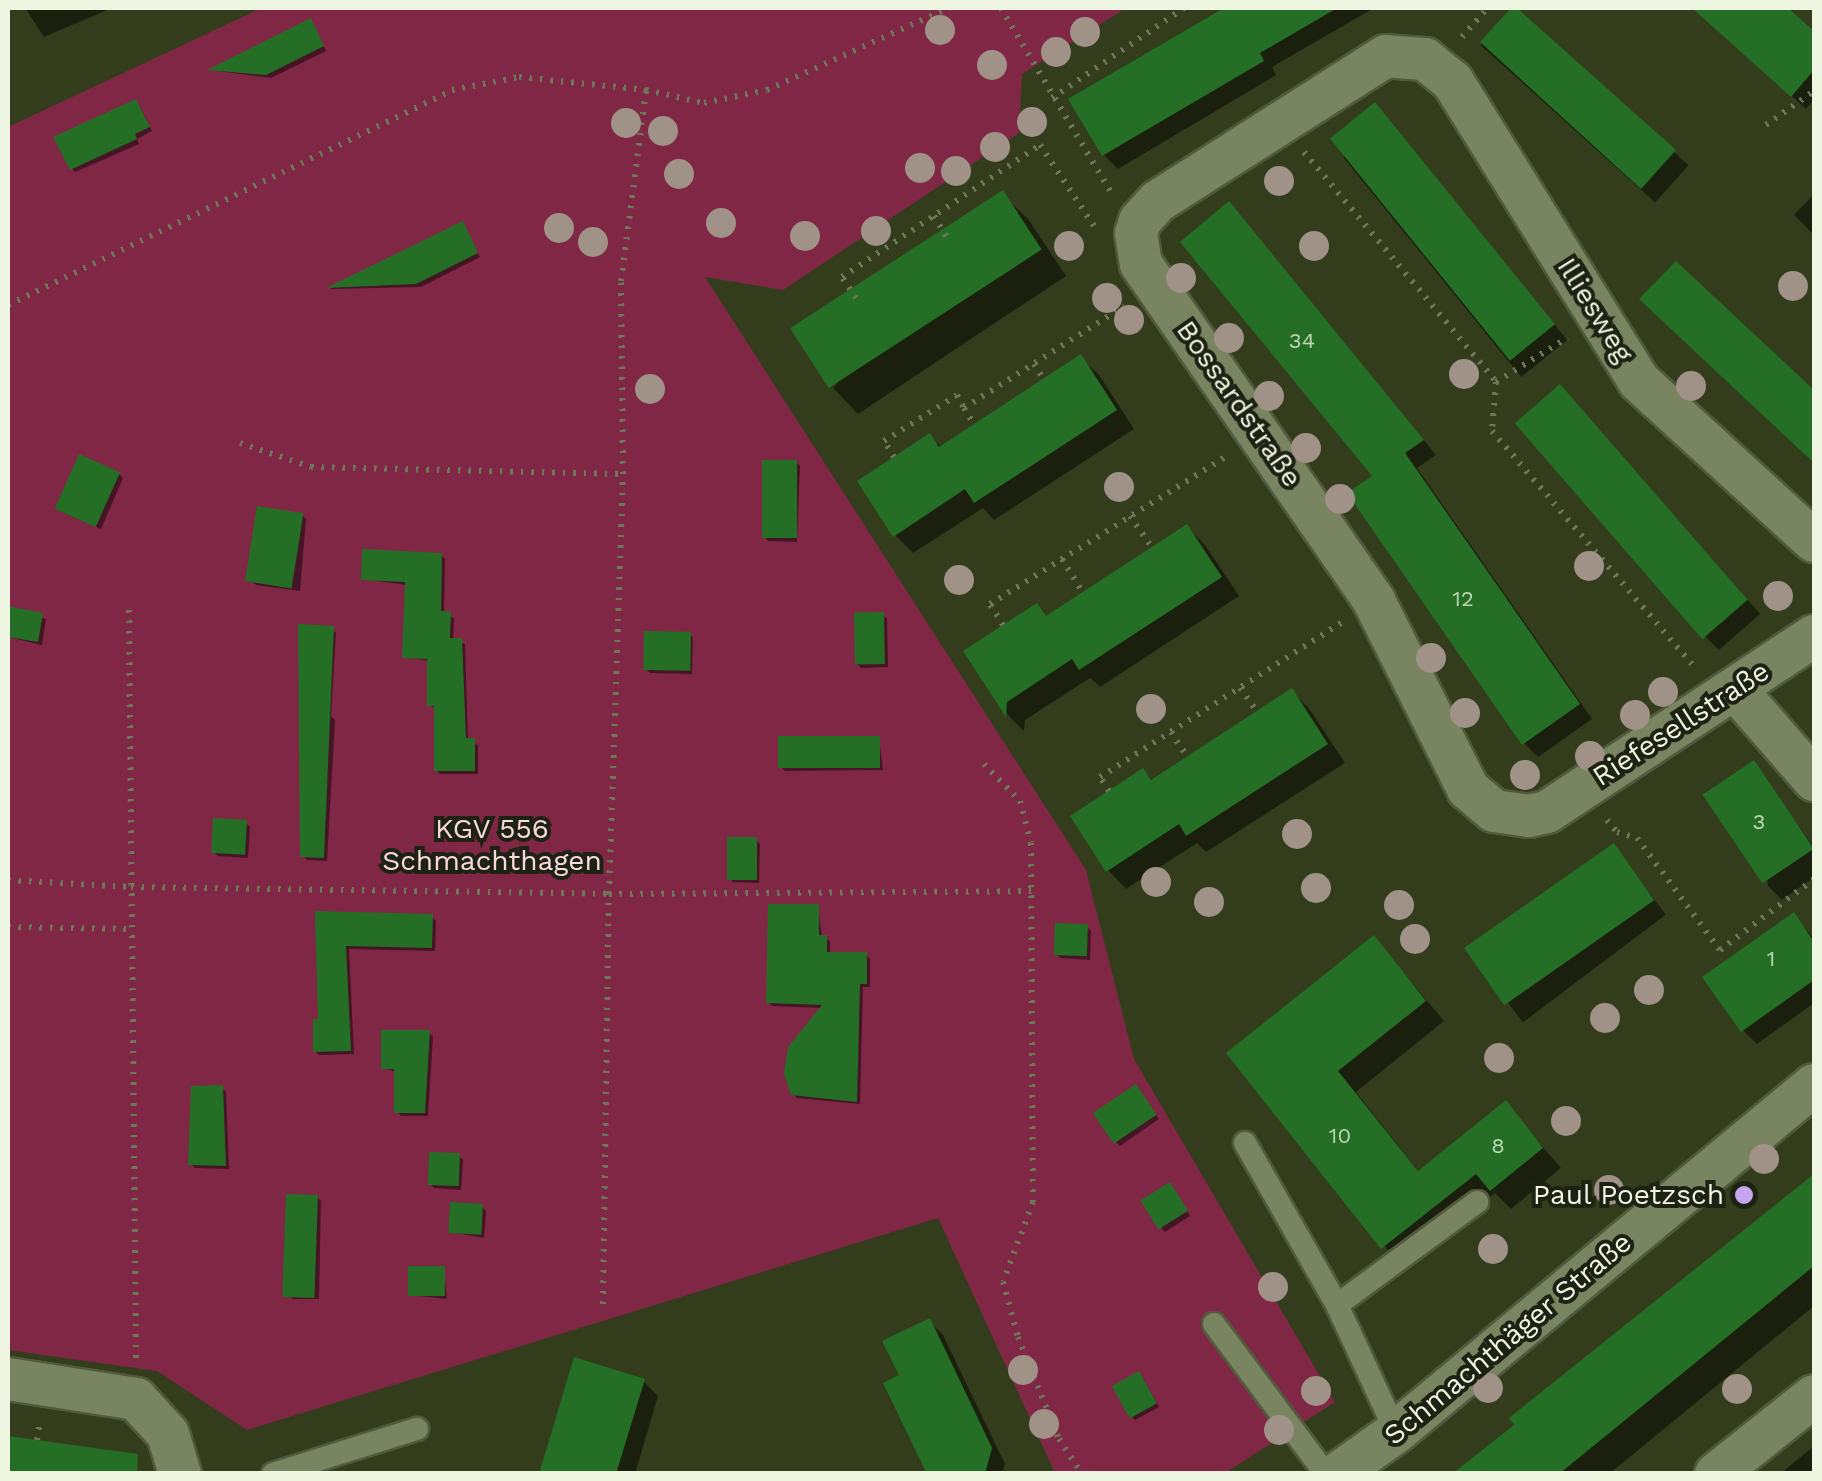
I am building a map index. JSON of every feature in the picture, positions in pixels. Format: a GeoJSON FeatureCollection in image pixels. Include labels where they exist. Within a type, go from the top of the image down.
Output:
{"type":"FeatureCollection","features":[{"type":"Feature","properties":{"kind":"street","name":"Illiesweg"},"geometry":{"type":"LineString","coordinates":[[1281,124],[1386,56],[1411,55],[1438,66],[1452,81],[1639,380],[1814,541]]}},
{"type":"Feature","properties":{"kind":"street"},"geometry":{"type":"LineString","coordinates":[[1120,238],[1158,202],[1281,124]]}},
{"type":"Feature","properties":{"kind":"street","name":"Bossardstraße"},"geometry":{"type":"LineString","coordinates":[[1120,238],[1262,434],[1374,601],[1468,789],[1494,810],[1511,816],[1564,801]]}},
{"type":"Feature","properties":{"kind":"street","name":"Riefesellstraße"},"geometry":{"type":"LineString","coordinates":[[1564,801],[1814,636]]}},
{"type":"Feature","properties":{"kind":"street"},"geometry":{"type":"LineString","coordinates":[[1728,694],[1814,780]]}},
{"type":"Feature","properties":{"kind":"street","name":"Schmachthäger Straße"},"geometry":{"type":"LineString","coordinates":[[1338,1474],[1392,1450],[1814,1085]]}},
{"type":"Feature","properties":{"kind":"street"},"geometry":{"type":"LineString","coordinates":[[8,1380],[136,1399],[168,1434],[180,1474]]}},
{"type":"Feature","properties":{"kind":"street"},"geometry":{"type":"LineString","coordinates":[[1716,1474],[1814,1396]]}},
{"type":"Feature","properties":{"kind":"lane"},"geometry":{"type":"LineString","coordinates":[[1245,1143],[1337,1305],[1392,1450]]}},
{"type":"Feature","properties":{"kind":"lane"},"geometry":{"type":"LineString","coordinates":[[1337,1305],[1477,1202]]}},
{"type":"Feature","properties":{"kind":"lane"},"geometry":{"type":"LineString","coordinates":[[1214,1324],[1326,1474]]}},
{"type":"Feature","properties":{"kind":"lane"},"geometry":{"type":"LineString","coordinates":[[273,1474],[417,1429]]}},
{"type":"Feature","properties":{"kind":"path"},"geometry":{"type":"LineString","coordinates":[[922,8],[926,16]]}},
{"type":"Feature","properties":{"kind":"path"},"geometry":{"type":"LineString","coordinates":[[8,305],[452,90],[518,77],[646,90],[704,103],[767,90],[949,8]]}},
{"type":"Feature","properties":{"kind":"path"},"geometry":{"type":"LineString","coordinates":[[1000,8],[1052,98],[1120,238]]}},
{"type":"Feature","properties":{"kind":"path"},"geometry":{"type":"LineString","coordinates":[[1052,98],[1184,8]]}},
{"type":"Feature","properties":{"kind":"path"},"geometry":{"type":"LineString","coordinates":[[603,1304],[609,894],[623,474],[621,280],[646,90]]}},
{"type":"Feature","properties":{"kind":"path"},"geometry":{"type":"LineString","coordinates":[[1766,125],[1814,91]]}},
{"type":"Feature","properties":{"kind":"path"},"geometry":{"type":"LineString","coordinates":[[1281,124],[1496,382],[1492,431],[1728,694]]}},
{"type":"Feature","properties":{"kind":"path"},"geometry":{"type":"LineString","coordinates":[[856,298],[842,277],[1040,146],[1120,238]]}},
{"type":"Feature","properties":{"kind":"path"},"geometry":{"type":"LineString","coordinates":[[934,216],[948,239]]}},
{"type":"Feature","properties":{"kind":"path"},"geometry":{"type":"LineString","coordinates":[[964,408],[1156,286]]}},
{"type":"Feature","properties":{"kind":"path"},"geometry":{"type":"LineString","coordinates":[[1496,382],[1600,317]]}},
{"type":"Feature","properties":{"kind":"path"},"geometry":{"type":"LineString","coordinates":[[1034,364],[1043,378]]}},
{"type":"Feature","properties":{"kind":"path"},"geometry":{"type":"LineString","coordinates":[[894,457],[884,441],[957,395],[974,424]]}},
{"type":"Feature","properties":{"kind":"path"},"geometry":{"type":"LineString","coordinates":[[1003,625],[990,604],[1262,434]]}},
{"type":"Feature","properties":{"kind":"path"},"geometry":{"type":"LineString","coordinates":[[240,443],[310,467],[623,474]]}},
{"type":"Feature","properties":{"kind":"path"},"geometry":{"type":"LineString","coordinates":[[1130,516],[1152,547]]}},
{"type":"Feature","properties":{"kind":"path"},"geometry":{"type":"LineString","coordinates":[[1062,559],[1083,592]]}},
{"type":"Feature","properties":{"kind":"path"},"geometry":{"type":"LineString","coordinates":[[1108,791],[1100,777],[1374,601]]}},
{"type":"Feature","properties":{"kind":"path"},"geometry":{"type":"LineString","coordinates":[[129,610],[136,1399]]}},
{"type":"Feature","properties":{"kind":"path"},"geometry":{"type":"LineString","coordinates":[[1240,688],[1257,712]]}},
{"type":"Feature","properties":{"kind":"path"},"geometry":{"type":"LineString","coordinates":[[1171,732],[1187,757]]}},
{"type":"Feature","properties":{"kind":"path"},"geometry":{"type":"LineString","coordinates":[[984,764],[1020,802],[1031,842],[1033,1202],[1002,1282],[1018,1337],[1059,1440],[1082,1474]]}},
{"type":"Feature","properties":{"kind":"path"},"geometry":{"type":"LineString","coordinates":[[1564,801],[1617,832],[1637,838],[1720,950],[1814,878]]}},
{"type":"Feature","properties":{"kind":"path"},"geometry":{"type":"LineString","coordinates":[[8,880],[132,887],[609,894],[1032,891]]}},
{"type":"Feature","properties":{"kind":"path"},"geometry":{"type":"LineString","coordinates":[[8,927],[132,929]]}},
{"type":"Feature","properties":{"kind":"green space","name":"KGV 556 Schmachthagen"},"geometry":{"type":"Polygon","coordinates":[[[262,8],[1126,8],[1022,74],[1019,133],[783,290],[705,277],[1086,870],[1134,1059],[1335,1402],[1225,1473],[1055,1473],[938,1218],[247,1430],[157,1371],[8,1350],[8,127],[262,8]]]}},
{"type":"Feature","properties":{"kind":"building"},"geometry":{"type":"Polygon","coordinates":[[[1224,8],[1337,8],[1260,53],[1264,61],[1102,156],[1068,99],[1224,8]]]}},
{"type":"Feature","properties":{"kind":"building"},"geometry":{"type":"Polygon","coordinates":[[[1511,8],[1517,8],[1676,150],[1641,189],[1480,42],[1511,8]]]}},
{"type":"Feature","properties":{"kind":"building"},"geometry":{"type":"Polygon","coordinates":[[[1692,8],[1788,8],[1814,31],[1814,70],[1791,97],[1692,8]]]}},
{"type":"Feature","properties":{"kind":"building"},"geometry":{"type":"Polygon","coordinates":[[[311,18],[324,46],[266,75],[207,70],[311,18]]]}},
{"type":"Feature","properties":{"kind":"building"},"geometry":{"type":"Polygon","coordinates":[[[136,99],[150,127],[135,134],[137,139],[70,170],[53,137],[136,99]]]}},
{"type":"Feature","properties":{"kind":"building"},"geometry":{"type":"Polygon","coordinates":[[[1375,102],[1555,324],[1510,361],[1330,139],[1375,102]]]}},
{"type":"Feature","properties":{"kind":"building"},"geometry":{"type":"Polygon","coordinates":[[[1003,190],[1042,250],[829,388],[790,328],[1003,190]]]}},
{"type":"Feature","properties":{"kind":"building"},"geometry":{"type":"Polygon","coordinates":[[[1229,201],[1424,440],[1405,453],[1580,704],[1522,745],[1347,493],[1372,476],[1180,242],[1229,201]]]}},
{"type":"Feature","properties":{"kind":"building"},"geometry":{"type":"Polygon","coordinates":[[[463,221],[478,253],[416,284],[326,288],[463,221]]]}},
{"type":"Feature","properties":{"kind":"building"},"geometry":{"type":"Polygon","coordinates":[[[1676,261],[1814,390],[1814,463],[1639,299],[1676,261]]]}},
{"type":"Feature","properties":{"kind":"building"},"geometry":{"type":"Polygon","coordinates":[[[1081,354],[1117,410],[974,503],[965,489],[893,537],[857,481],[930,433],[939,447],[1081,354]]]}},
{"type":"Feature","properties":{"kind":"building"},"geometry":{"type":"Polygon","coordinates":[[[1560,384],[1748,600],[1702,639],[1515,423],[1560,384]]]}},
{"type":"Feature","properties":{"kind":"building"},"geometry":{"type":"Polygon","coordinates":[[[79,454],[120,472],[96,527],[55,509],[79,454]]]}},
{"type":"Feature","properties":{"kind":"building"},"geometry":{"type":"Polygon","coordinates":[[[762,460],[797,460],[797,538],[762,538],[762,460]]]}},
{"type":"Feature","properties":{"kind":"building"},"geometry":{"type":"Polygon","coordinates":[[[257,506],[303,513],[292,588],[245,581],[257,506]]]}},
{"type":"Feature","properties":{"kind":"building"},"geometry":{"type":"Polygon","coordinates":[[[1187,524],[1222,577],[1079,670],[1072,659],[1007,702],[1006,717],[963,651],[1037,603],[1046,616],[1187,524]]]}},
{"type":"Feature","properties":{"kind":"building"},"geometry":{"type":"Polygon","coordinates":[[[362,549],[442,553],[441,611],[451,611],[450,638],[462,638],[466,738],[475,738],[475,771],[434,771],[434,706],[427,706],[427,659],[402,658],[405,582],[361,580],[362,549]]]}},
{"type":"Feature","properties":{"kind":"building"},"geometry":{"type":"Polygon","coordinates":[[[8,606],[43,613],[38,642],[8,637],[8,606]]]}},
{"type":"Feature","properties":{"kind":"building"},"geometry":{"type":"Polygon","coordinates":[[[884,612],[885,664],[855,665],[854,613],[884,612]]]}},
{"type":"Feature","properties":{"kind":"building"},"geometry":{"type":"Polygon","coordinates":[[[298,624],[334,626],[324,858],[300,857],[298,624]]]}},
{"type":"Feature","properties":{"kind":"building"},"geometry":{"type":"Polygon","coordinates":[[[644,631],[691,632],[690,671],[643,670],[644,631]]]}},
{"type":"Feature","properties":{"kind":"building"},"geometry":{"type":"Polygon","coordinates":[[[1292,688],[1328,744],[1186,836],[1179,824],[1106,872],[1070,816],[1143,768],[1151,780],[1292,688]]]}},
{"type":"Feature","properties":{"kind":"building"},"geometry":{"type":"Polygon","coordinates":[[[778,736],[880,736],[880,768],[778,768],[778,736]]]}},
{"type":"Feature","properties":{"kind":"building"},"geometry":{"type":"Polygon","coordinates":[[[1754,760],[1814,849],[1762,883],[1703,795],[1754,760]]]}},
{"type":"Feature","properties":{"kind":"building"},"geometry":{"type":"Polygon","coordinates":[[[213,818],[247,820],[245,855],[211,853],[213,818]]]}},
{"type":"Feature","properties":{"kind":"building"},"geometry":{"type":"Polygon","coordinates":[[[727,837],[757,837],[757,880],[727,880],[727,837]]]}},
{"type":"Feature","properties":{"kind":"building"},"geometry":{"type":"Polygon","coordinates":[[[1614,843],[1654,900],[1504,1005],[1464,948],[1614,843]]]}},
{"type":"Feature","properties":{"kind":"building"},"geometry":{"type":"Polygon","coordinates":[[[768,904],[819,904],[819,935],[827,935],[827,952],[867,952],[867,984],[860,984],[857,1102],[791,1095],[784,1073],[788,1047],[822,1005],[766,1003],[768,904]]]}},
{"type":"Feature","properties":{"kind":"building"},"geometry":{"type":"Polygon","coordinates":[[[315,911],[433,914],[432,948],[346,946],[351,1051],[313,1052],[313,1019],[318,1019],[315,911]]]}},
{"type":"Feature","properties":{"kind":"building"},"geometry":{"type":"Polygon","coordinates":[[[1794,912],[1814,942],[1814,980],[1741,1032],[1702,977],[1794,912]]]}},
{"type":"Feature","properties":{"kind":"building"},"geometry":{"type":"Polygon","coordinates":[[[1055,923],[1088,924],[1087,956],[1054,955],[1055,923]]]}},
{"type":"Feature","properties":{"kind":"building"},"geometry":{"type":"Polygon","coordinates":[[[1374,935],[1426,1001],[1338,1071],[1418,1171],[1506,1100],[1543,1148],[1490,1191],[1476,1174],[1381,1249],[1226,1053],[1374,935]]]}},
{"type":"Feature","properties":{"kind":"building"},"geometry":{"type":"Polygon","coordinates":[[[381,1030],[430,1030],[425,1113],[394,1113],[394,1069],[381,1069],[381,1030]]]}},
{"type":"Feature","properties":{"kind":"building"},"geometry":{"type":"Polygon","coordinates":[[[1136,1084],[1157,1115],[1114,1144],[1093,1113],[1136,1084]]]}},
{"type":"Feature","properties":{"kind":"building"},"geometry":{"type":"Polygon","coordinates":[[[223,1085],[226,1166],[188,1165],[191,1086],[223,1085]]]}},
{"type":"Feature","properties":{"kind":"building"},"geometry":{"type":"Polygon","coordinates":[[[429,1152],[460,1153],[459,1186],[428,1185],[429,1152]]]}},
{"type":"Feature","properties":{"kind":"building"},"geometry":{"type":"Polygon","coordinates":[[[1814,1174],[1814,1266],[1559,1474],[1452,1474],[1514,1425],[1509,1418],[1814,1174]]]}},
{"type":"Feature","properties":{"kind":"building"},"geometry":{"type":"Polygon","coordinates":[[[1170,1182],[1188,1211],[1158,1229],[1140,1201],[1170,1182]]]}},
{"type":"Feature","properties":{"kind":"building"},"geometry":{"type":"Polygon","coordinates":[[[286,1194],[318,1195],[314,1298],[282,1297],[286,1194]]]}},
{"type":"Feature","properties":{"kind":"building"},"geometry":{"type":"Polygon","coordinates":[[[450,1202],[483,1204],[481,1235],[448,1233],[450,1202]]]}},
{"type":"Feature","properties":{"kind":"building"},"geometry":{"type":"Polygon","coordinates":[[[408,1266],[445,1266],[445,1296],[408,1296],[408,1266]]]}},
{"type":"Feature","properties":{"kind":"building"},"geometry":{"type":"Polygon","coordinates":[[[930,1318],[992,1448],[985,1474],[927,1474],[883,1383],[899,1375],[882,1341],[930,1318]]]}},
{"type":"Feature","properties":{"kind":"building"},"geometry":{"type":"Polygon","coordinates":[[[574,1357],[645,1379],[616,1474],[539,1474],[574,1357]]]}},
{"type":"Feature","properties":{"kind":"building"},"geometry":{"type":"Polygon","coordinates":[[[1139,1371],[1157,1403],[1130,1418],[1112,1386],[1139,1371]]]}},
{"type":"Feature","properties":{"kind":"building"},"geometry":{"type":"Polygon","coordinates":[[[8,1436],[138,1454],[137,1474],[8,1474],[8,1436]]]}},
{"type":"Feature","properties":{"kind":"place","name":"Paul Poetzsch"},"geometry":{"type":"Point","coordinates":[1744,1195]}}]}
